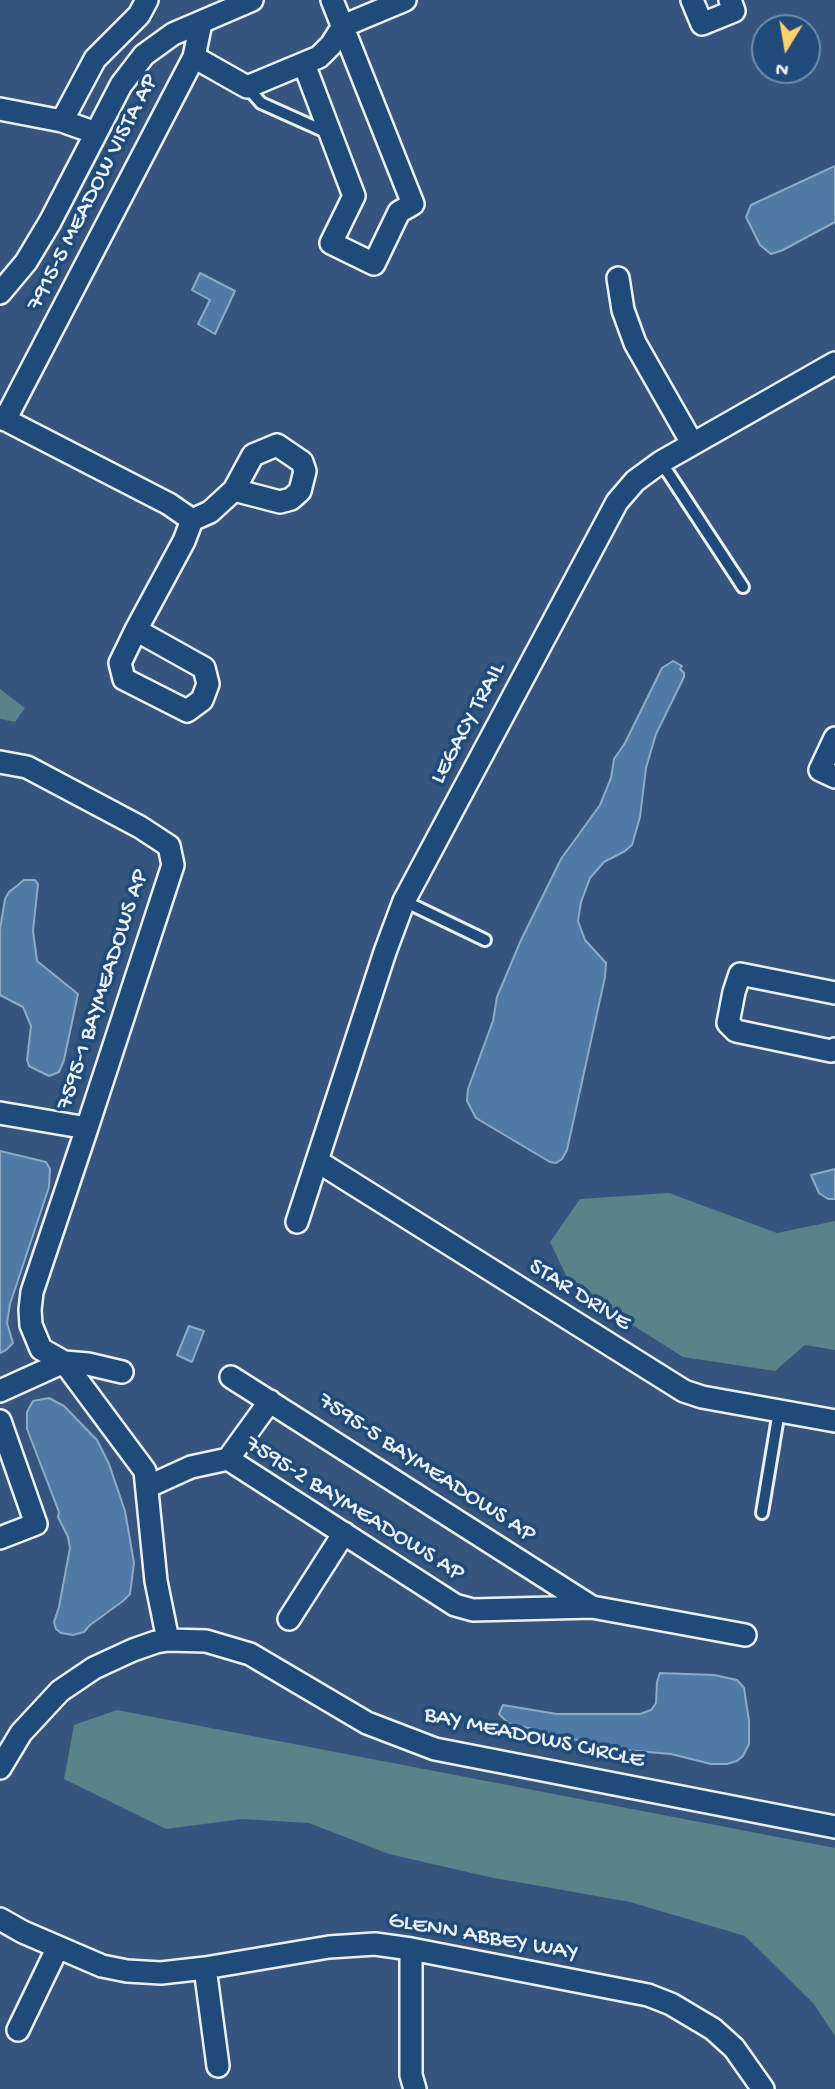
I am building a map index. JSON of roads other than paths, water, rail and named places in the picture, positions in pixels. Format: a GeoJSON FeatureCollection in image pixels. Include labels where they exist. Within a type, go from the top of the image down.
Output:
{"type":"FeatureCollection","features":[{"type":"Feature","properties":{"kind":"street"},"geometry":{"type":"LineString","coordinates":[[62,121],[95,59],[139,15],[147,0]]}},
{"type":"Feature","properties":{"kind":"street"},"geometry":{"type":"LineString","coordinates":[[0,293],[26,262],[50,222],[121,85],[144,55],[173,34],[252,0]]}},
{"type":"Feature","properties":{"kind":"street"},"geometry":{"type":"LineString","coordinates":[[304,64],[354,196],[331,243],[374,264],[399,212],[413,204],[332,0]]}},
{"type":"Feature","properties":{"kind":"street"},"geometry":{"type":"LineString","coordinates":[[194,57],[247,88],[319,57],[331,45],[343,26],[405,0]]}},
{"type":"Feature","properties":{"kind":"street"},"geometry":{"type":"LineString","coordinates":[[692,0],[702,24],[734,10],[730,0]]}},
{"type":"Feature","properties":{"kind":"street","name":"7915-5 MEADOW VISTA AP"},"geometry":{"type":"LineString","coordinates":[[2,419],[194,57],[201,23]]}},
{"type":"Feature","properties":{"kind":"street"},"geometry":{"type":"LineString","coordinates":[[0,110],[62,121],[96,133]]}},
{"type":"Feature","properties":{"kind":"street"},"geometry":{"type":"LineString","coordinates":[[618,278],[623,310],[635,343],[692,443]]}},
{"type":"Feature","properties":{"kind":"street","name":"LEGACY TRAIL"},"geometry":{"type":"LineString","coordinates":[[297,1222],[385,951],[404,901],[612,511],[635,481],[661,462],[835,363]]}},
{"type":"Feature","properties":{"kind":"street"},"geometry":{"type":"LineString","coordinates":[[2,419],[169,504],[192,520]]}},
{"type":"Feature","properties":{"kind":"street"},"geometry":{"type":"LineString","coordinates":[[136,630],[184,541],[192,520],[210,512],[234,490]]}},
{"type":"Feature","properties":{"kind":"street"},"geometry":{"type":"LineString","coordinates":[[835,738],[820,770],[835,777]]}},
{"type":"Feature","properties":{"kind":"street","name":"7595-1 BAYMEADOWS AP"},"geometry":{"type":"LineString","coordinates":[[0,762],[27,767],[141,827],[169,846],[173,865],[87,1128],[0,1113]]}},
{"type":"Feature","properties":{"kind":"street"},"geometry":{"type":"LineString","coordinates":[[835,993],[740,974],[728,1023],[736,1031],[831,1051],[835,1049]]}},
{"type":"Feature","properties":{"kind":"street"},"geometry":{"type":"LineString","coordinates":[[87,1128],[32,1292],[31,1325],[41,1349],[64,1362],[88,1364],[122,1372]]}},
{"type":"Feature","properties":{"kind":"street","name":"STAR DRIVE"},"geometry":{"type":"LineString","coordinates":[[317,1161],[666,1382],[702,1397],[835,1421]]}},
{"type":"Feature","properties":{"kind":"street"},"geometry":{"type":"LineString","coordinates":[[0,1391],[64,1362]]}},
{"type":"Feature","properties":{"kind":"street"},"geometry":{"type":"LineString","coordinates":[[64,1362],[145,1471],[156,1581],[168,1640]]}},
{"type":"Feature","properties":{"kind":"street","name":"7595-5 BAYMEADOWS AP"},"geometry":{"type":"LineString","coordinates":[[231,1377],[592,1607]]}},
{"type":"Feature","properties":{"kind":"street"},"geometry":{"type":"LineString","coordinates":[[228,1459],[270,1401]]}},
{"type":"Feature","properties":{"kind":"street"},"geometry":{"type":"LineString","coordinates":[[0,1422],[36,1524],[0,1538]]}},
{"type":"Feature","properties":{"kind":"street","name":"7595-2 BAYMEADOWS AP"},"geometry":{"type":"LineString","coordinates":[[147,1487],[191,1466],[228,1459],[455,1605],[473,1610],[592,1607],[745,1635]]}},
{"type":"Feature","properties":{"kind":"street"},"geometry":{"type":"LineString","coordinates":[[289,1619],[344,1533]]}},
{"type":"Feature","properties":{"kind":"street","name":"BAY MEADOWS CIRCLE"},"geometry":{"type":"LineString","coordinates":[[0,1768],[21,1733],[60,1691],[94,1668],[133,1650],[168,1640],[206,1641],[250,1654],[367,1723],[435,1749],[835,1827]]}},
{"type":"Feature","properties":{"kind":"street","name":"GLENN ABBEY WAY"},"geometry":{"type":"LineString","coordinates":[[0,1919],[103,1966],[127,1971],[161,1973],[342,1946],[375,1944],[648,1995],[671,2004],[713,2029],[734,2048],[763,2089]]}},
{"type":"Feature","properties":{"kind":"street"},"geometry":{"type":"LineString","coordinates":[[18,2030],[58,1947]]}},
{"type":"Feature","properties":{"kind":"street"},"geometry":{"type":"LineString","coordinates":[[411,1949],[411,2075],[415,2089]]}},
{"type":"Feature","properties":{"kind":"street"},"geometry":{"type":"LineString","coordinates":[[205,1968],[218,2066]]}},
{"type":"Feature","properties":{"kind":"lane"},"geometry":{"type":"LineString","coordinates":[[247,88],[261,103],[331,134]]}},
{"type":"Feature","properties":{"kind":"lane"},"geometry":{"type":"LineString","coordinates":[[661,462],[743,587]]}},
{"type":"Feature","properties":{"kind":"lane"},"geometry":{"type":"LineString","coordinates":[[404,901],[485,940]]}},
{"type":"Feature","properties":{"kind":"lane"},"geometry":{"type":"LineString","coordinates":[[762,1513],[779,1411]]}},
{"type":"Feature","properties":{"kind":"water"},"geometry":{"type":"Polygon","coordinates":[[[835,166],[835,222],[771,254],[760,245],[746,217],[751,205],[835,166]]]}},
{"type":"Feature","properties":{"kind":"water"},"geometry":{"type":"Polygon","coordinates":[[[200,273],[235,291],[215,334],[198,324],[210,300],[192,290],[200,273]]]}},
{"type":"Feature","properties":{"kind":"water"},"geometry":{"type":"Polygon","coordinates":[[[673,661],[682,666],[680,669],[684,677],[656,734],[646,768],[640,817],[632,845],[604,862],[590,878],[581,902],[578,921],[585,940],[606,963],[605,977],[567,1150],[562,1159],[556,1163],[550,1162],[476,1118],[467,1101],[468,1089],[493,1021],[497,997],[521,940],[561,859],[600,805],[611,778],[614,759],[625,743],[662,668],[673,661]]]}},
{"type":"Feature","properties":{"kind":"water"},"geometry":{"type":"Polygon","coordinates":[[[24,880],[35,880],[38,884],[33,931],[37,961],[78,994],[64,1060],[59,1072],[49,1076],[29,1066],[27,1060],[31,1026],[23,1007],[0,995],[0,929],[5,899],[9,892],[24,880]]]}},
{"type":"Feature","properties":{"kind":"water"},"geometry":{"type":"Polygon","coordinates":[[[0,1151],[46,1162],[50,1169],[49,1187],[10,1304],[7,1323],[13,1343],[0,1353],[0,1151]]]}},
{"type":"Feature","properties":{"kind":"water"},"geometry":{"type":"Polygon","coordinates":[[[835,1169],[835,1199],[828,1199],[819,1193],[811,1175],[835,1169]]]}},
{"type":"Feature","properties":{"kind":"water"},"geometry":{"type":"Polygon","coordinates":[[[189,1326],[204,1331],[192,1362],[177,1355],[189,1326]]]}},
{"type":"Feature","properties":{"kind":"water"},"geometry":{"type":"Polygon","coordinates":[[[49,1398],[64,1406],[97,1440],[109,1464],[125,1511],[134,1563],[130,1594],[84,1632],[73,1635],[61,1633],[54,1622],[70,1548],[68,1537],[58,1517],[59,1512],[27,1429],[27,1412],[33,1401],[49,1398]]]}},
{"type":"Feature","properties":{"kind":"water"},"geometry":{"type":"Polygon","coordinates":[[[660,1673],[714,1675],[737,1680],[744,1688],[749,1721],[749,1744],[743,1756],[727,1764],[711,1764],[671,1754],[613,1749],[508,1723],[499,1714],[503,1705],[557,1714],[640,1714],[651,1710],[656,1703],[660,1673]]]}}]}
